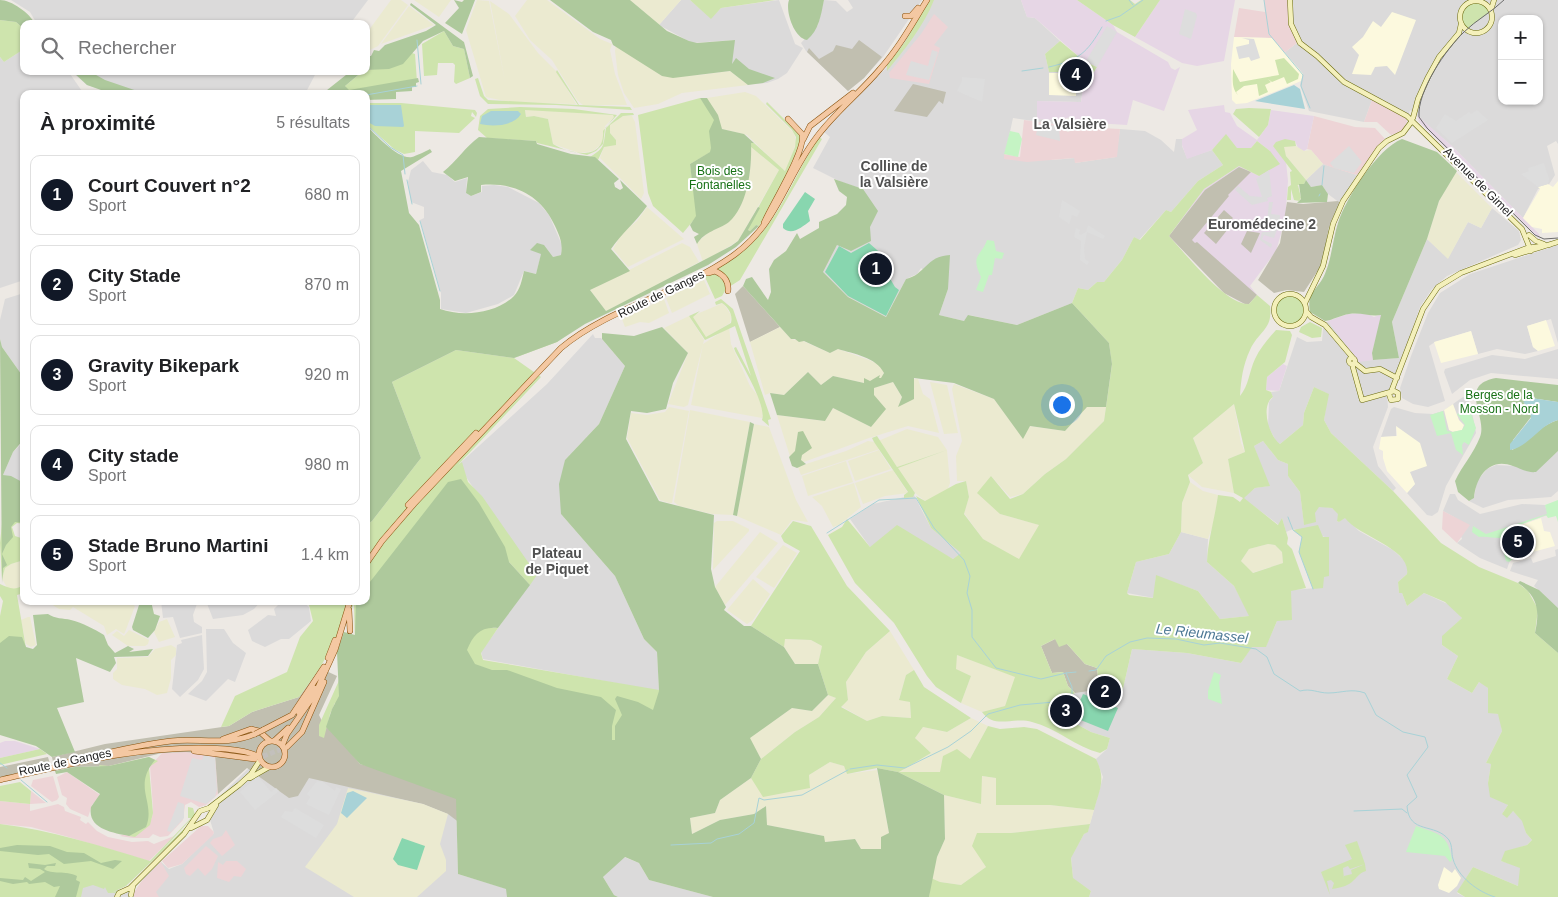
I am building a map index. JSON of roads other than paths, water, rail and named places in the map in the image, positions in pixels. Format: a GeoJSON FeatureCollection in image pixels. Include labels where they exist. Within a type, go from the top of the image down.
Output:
{"type":"FeatureCollection","features":[{"type":"Feature","properties":{"kind":"main road","name":"Route de Ganges"},"geometry":{"type":"LineString","coordinates":[[370,553],[417,495],[559,345],[583,329],[723,258],[744,243],[764,223],[812,139],[889,55],[925,0]]}},
{"type":"Feature","properties":{"kind":"main road","name":"Route de Ganges"},"geometry":{"type":"LineString","coordinates":[[370,558],[382,541],[414,504],[561,348],[582,333],[722,263],[761,231],[779,205],[814,140],[886,62],[906,36],[925,0]]}},
{"type":"Feature","properties":{"kind":"main road"},"geometry":{"type":"LineString","coordinates":[[1291,0],[1294,23],[1300,39],[1346,80],[1406,112],[1412,119]]}},
{"type":"Feature","properties":{"kind":"main road"},"geometry":{"type":"LineString","coordinates":[[1291,0],[1291,24],[1300,43],[1317,56],[1344,82],[1412,119]]}},
{"type":"Feature","properties":{"kind":"main road"},"geometry":{"type":"LineString","coordinates":[[1302,321],[1306,311],[1305,303],[1323,266],[1337,213],[1364,169],[1389,141],[1403,133],[1412,119],[1414,109],[1436,62],[1458,33],[1461,24],[1460,14],[1465,5],[1475,1],[1484,2],[1492,0],[1491,10],[1493,18],[1488,28],[1480,33],[1468,31],[1458,33]]}},
{"type":"Feature","properties":{"kind":"main road"},"geometry":{"type":"LineString","coordinates":[[1484,2],[1491,10]]}},
{"type":"Feature","properties":{"kind":"main road"},"geometry":{"type":"LineString","coordinates":[[905,16],[910,16],[918,8]]}},
{"type":"Feature","properties":{"kind":"main road"},"geometry":{"type":"LineString","coordinates":[[1461,24],[1468,31]]}},
{"type":"Feature","properties":{"kind":"main road"},"geometry":{"type":"LineString","coordinates":[[764,223],[785,184],[810,126],[853,93]]}},
{"type":"Feature","properties":{"kind":"main road"},"geometry":{"type":"LineString","coordinates":[[1389,141],[1404,136],[1420,97]]}},
{"type":"Feature","properties":{"kind":"main road"},"geometry":{"type":"LineString","coordinates":[[1406,112],[1414,109]]}},
{"type":"Feature","properties":{"kind":"main road"},"geometry":{"type":"LineString","coordinates":[[803,141],[802,134],[788,119],[800,126],[810,126]]}},
{"type":"Feature","properties":{"kind":"main road","name":"Avenue de Gimel"},"geometry":{"type":"LineString","coordinates":[[1412,119],[1528,234]]}},
{"type":"Feature","properties":{"kind":"main road","name":"Avenue de Gimel"},"geometry":{"type":"LineString","coordinates":[[1412,119],[1521,224],[1528,234],[1532,249]]}},
{"type":"Feature","properties":{"kind":"main road"},"geometry":{"type":"LineString","coordinates":[[1408,130],[1417,126]]}},
{"type":"Feature","properties":{"kind":"main road"},"geometry":{"type":"LineString","coordinates":[[1516,253],[1525,243],[1528,234],[1536,242],[1547,244]]}},
{"type":"Feature","properties":{"kind":"main road"},"geometry":{"type":"LineString","coordinates":[[1416,329],[1398,384],[1399,398],[1394,401],[1389,398],[1390,393],[1426,303],[1442,284],[1461,273],[1516,253],[1558,242]]}},
{"type":"Feature","properties":{"kind":"main road"},"geometry":{"type":"LineString","coordinates":[[659,295],[713,271],[726,279],[728,291]]}},
{"type":"Feature","properties":{"kind":"main road"},"geometry":{"type":"LineString","coordinates":[[1298,296],[1306,294],[1317,280]]}},
{"type":"Feature","properties":{"kind":"main road"},"geometry":{"type":"LineString","coordinates":[[1305,303],[1298,296],[1290,293],[1282,295],[1275,302],[1274,311],[1277,320],[1286,326],[1293,326],[1302,321],[1310,320],[1322,325],[1352,361],[1365,371],[1380,369],[1397,378]]}},
{"type":"Feature","properties":{"kind":"main road"},"geometry":{"type":"LineString","coordinates":[[1306,311],[1311,317],[1325,325],[1352,361],[1362,400],[1398,392]]}},
{"type":"Feature","properties":{"kind":"main road"},"geometry":{"type":"LineString","coordinates":[[285,747],[298,738],[307,724],[335,650],[347,605]]}},
{"type":"Feature","properties":{"kind":"main road"},"geometry":{"type":"LineString","coordinates":[[184,834],[200,811],[212,806],[246,778],[258,759],[260,746],[272,741],[287,729],[301,710],[325,667],[347,605]]}},
{"type":"Feature","properties":{"kind":"main road"},"geometry":{"type":"LineString","coordinates":[[348,605],[350,631]]}},
{"type":"Feature","properties":{"kind":"main road"},"geometry":{"type":"LineString","coordinates":[[117,897],[184,834],[208,819],[209,814],[217,804],[258,772],[269,767],[278,766],[283,761],[287,734],[315,694],[335,650]]}},
{"type":"Feature","properties":{"kind":"main road"},"geometry":{"type":"LineString","coordinates":[[130,751],[173,741],[236,741],[255,734],[292,715],[325,667]]}},
{"type":"Feature","properties":{"kind":"main road"},"geometry":{"type":"LineString","coordinates":[[208,740],[231,737],[253,729],[285,747]]}},
{"type":"Feature","properties":{"kind":"main road"},"geometry":{"type":"LineString","coordinates":[[130,751],[177,748],[234,750],[252,753],[269,767]]}},
{"type":"Feature","properties":{"kind":"main road","name":"Route de Ganges"},"geometry":{"type":"LineString","coordinates":[[0,778],[130,751]]}},
{"type":"Feature","properties":{"kind":"main road"},"geometry":{"type":"LineString","coordinates":[[130,751],[190,751],[258,759]]}},
{"type":"Feature","properties":{"kind":"main road"},"geometry":{"type":"LineString","coordinates":[[204,810],[209,814]]}},
{"type":"Feature","properties":{"kind":"main road"},"geometry":{"type":"LineString","coordinates":[[197,816],[202,821]]}},
{"type":"Feature","properties":{"kind":"main road"},"geometry":{"type":"LineString","coordinates":[[132,896],[132,889],[140,877]]}},
{"type":"Feature","properties":{"kind":"main road"},"geometry":{"type":"LineString","coordinates":[[124,891],[132,896]]}},
{"type":"Feature","properties":{"kind":"water"},"geometry":{"type":"Polygon","coordinates":[[[1294,85],[1300,89],[1305,109],[1255,101],[1294,85]]]}},
{"type":"Feature","properties":{"kind":"water"},"geometry":{"type":"Polygon","coordinates":[[[370,105],[401,105],[404,126],[375,126],[370,123],[370,105]]]}},
{"type":"Feature","properties":{"kind":"water"},"geometry":{"type":"Polygon","coordinates":[[[491,111],[518,111],[521,114],[518,118],[503,125],[480,124],[482,116],[491,111]]]}},
{"type":"Feature","properties":{"kind":"water"},"geometry":{"type":"Polygon","coordinates":[[[1531,398],[1558,402],[1558,420],[1545,426],[1523,445],[1510,450],[1510,444],[1531,418],[1530,409],[1523,402],[1531,398]]]}},
{"type":"Feature","properties":{"kind":"water"},"geometry":{"type":"Polygon","coordinates":[[[353,791],[367,798],[347,818],[341,813],[347,793],[353,791]]]}},
{"type":"Feature","properties":{"kind":"waterway"},"geometry":{"type":"LineString","coordinates":[[1129,0],[1133,5]]}},
{"type":"Feature","properties":{"kind":"waterway"},"geometry":{"type":"LineString","coordinates":[[1106,21],[1120,16],[1143,0]]}},
{"type":"Feature","properties":{"kind":"waterway"},"geometry":{"type":"LineString","coordinates":[[1264,0],[1269,34],[1303,75],[1301,86],[1310,108]]}},
{"type":"Feature","properties":{"kind":"waterway"},"geometry":{"type":"LineString","coordinates":[[1049,67],[1068,61],[1081,54],[1092,43],[1102,27]]}},
{"type":"Feature","properties":{"kind":"waterway"},"geometry":{"type":"LineString","coordinates":[[417,40],[421,84]]}},
{"type":"Feature","properties":{"kind":"waterway"},"geometry":{"type":"LineString","coordinates":[[1022,71],[1043,68]]}},
{"type":"Feature","properties":{"kind":"waterway"},"geometry":{"type":"LineString","coordinates":[[370,94],[417,86]]}},
{"type":"Feature","properties":{"kind":"waterway"},"geometry":{"type":"LineString","coordinates":[[370,128],[390,147],[403,155],[405,174]]}},
{"type":"Feature","properties":{"kind":"waterway"},"geometry":{"type":"LineString","coordinates":[[1322,185],[1324,166]]}},
{"type":"Feature","properties":{"kind":"waterway"},"geometry":{"type":"LineString","coordinates":[[407,180],[412,204]]}},
{"type":"Feature","properties":{"kind":"waterway"},"geometry":{"type":"LineString","coordinates":[[420,221],[440,291]]}},
{"type":"Feature","properties":{"kind":"waterway"},"geometry":{"type":"LineString","coordinates":[[827,533],[879,500],[916,498],[934,528],[964,560],[970,576],[967,593],[972,610],[972,637],[996,668],[1041,679],[1066,673]]}},
{"type":"Feature","properties":{"kind":"waterway"},"geometry":{"type":"LineString","coordinates":[[1288,517],[1293,530],[1302,537],[1299,552],[1313,589]]}},
{"type":"Feature","properties":{"kind":"waterway","name":"Le Rieumassel"},"geometry":{"type":"LineString","coordinates":[[1089,671],[1096,670],[1106,656],[1130,642],[1147,638],[1176,639],[1204,645],[1220,643],[1256,649],[1267,657],[1274,674],[1300,691],[1308,690],[1328,693],[1355,691],[1365,693],[1376,715],[1403,732],[1425,737],[1428,747],[1407,775],[1417,797],[1407,806],[1412,821],[1417,825],[1437,831],[1449,840],[1452,857],[1459,872],[1476,888],[1495,897]]}},
{"type":"Feature","properties":{"kind":"waterway","name":"Le Rieumassel"},"geometry":{"type":"LineString","coordinates":[[850,769],[877,765],[905,768],[948,747],[971,731],[988,714],[1020,705],[1054,702],[1072,695],[1072,687],[1066,673],[1076,672]]}},
{"type":"Feature","properties":{"kind":"waterway"},"geometry":{"type":"LineString","coordinates":[[0,763],[7,768]]}},
{"type":"Feature","properties":{"kind":"waterway","name":"Le Rieumassel"},"geometry":{"type":"LineString","coordinates":[[671,845],[711,843],[717,839],[739,834],[754,823],[759,798],[764,800],[802,795],[848,770]]}},
{"type":"Feature","properties":{"kind":"waterway"},"geometry":{"type":"LineString","coordinates":[[21,780],[47,802]]}},
{"type":"Feature","properties":{"kind":"waterway"},"geometry":{"type":"LineString","coordinates":[[1354,811],[1402,809],[1407,813]]}},
{"type":"Feature","properties":{"kind":"tunnel"},"geometry":{"type":"LineString","coordinates":[[256,759],[287,747]]}},
{"type":"Feature","properties":{"kind":"tram line"},"geometry":{"type":"LineString","coordinates":[[1504,0],[1457,39],[1441,60],[1423,95],[1419,117],[1427,128],[1535,235],[1544,239],[1558,238]]}},
{"type":"Feature","properties":{"kind":"place","name":"City stade"},"geometry":{"type":"Point","coordinates":[1076,75]}},
{"type":"Feature","properties":{"kind":"place","name":"Court Couvert n°2"},"geometry":{"type":"Point","coordinates":[876,269]}},
{"type":"Feature","properties":{"kind":"place","name":"Stade Bruno Martini"},"geometry":{"type":"Point","coordinates":[1518,542]}},
{"type":"Feature","properties":{"kind":"place","name":"City Stade"},"geometry":{"type":"Point","coordinates":[1105,692]}},
{"type":"Feature","properties":{"kind":"place","name":"Gravity Bikepark"},"geometry":{"type":"Point","coordinates":[1066,711]}},
{"type":"Feature","properties":{"kind":"district","name":"La Valsière"},"geometry":{"type":"Point","coordinates":[1070,124]}},
{"type":"Feature","properties":{"kind":"district","name":"Colline de la Valsière"},"geometry":{"type":"Point","coordinates":[894,174]}},
{"type":"Feature","properties":{"kind":"district","name":"Euromédecine 2"},"geometry":{"type":"Point","coordinates":[1262,224]}},
{"type":"Feature","properties":{"kind":"district","name":"Plateau de Piquet"},"geometry":{"type":"Point","coordinates":[557,562]}},
{"type":"Feature","properties":{"kind":"park label","name":"Bois des Fontanelles"},"geometry":{"type":"Point","coordinates":[720,178]}},
{"type":"Feature","properties":{"kind":"park label","name":"Berges de la Mosson - Nord"},"geometry":{"type":"Point","coordinates":[1499,402]}}]}
